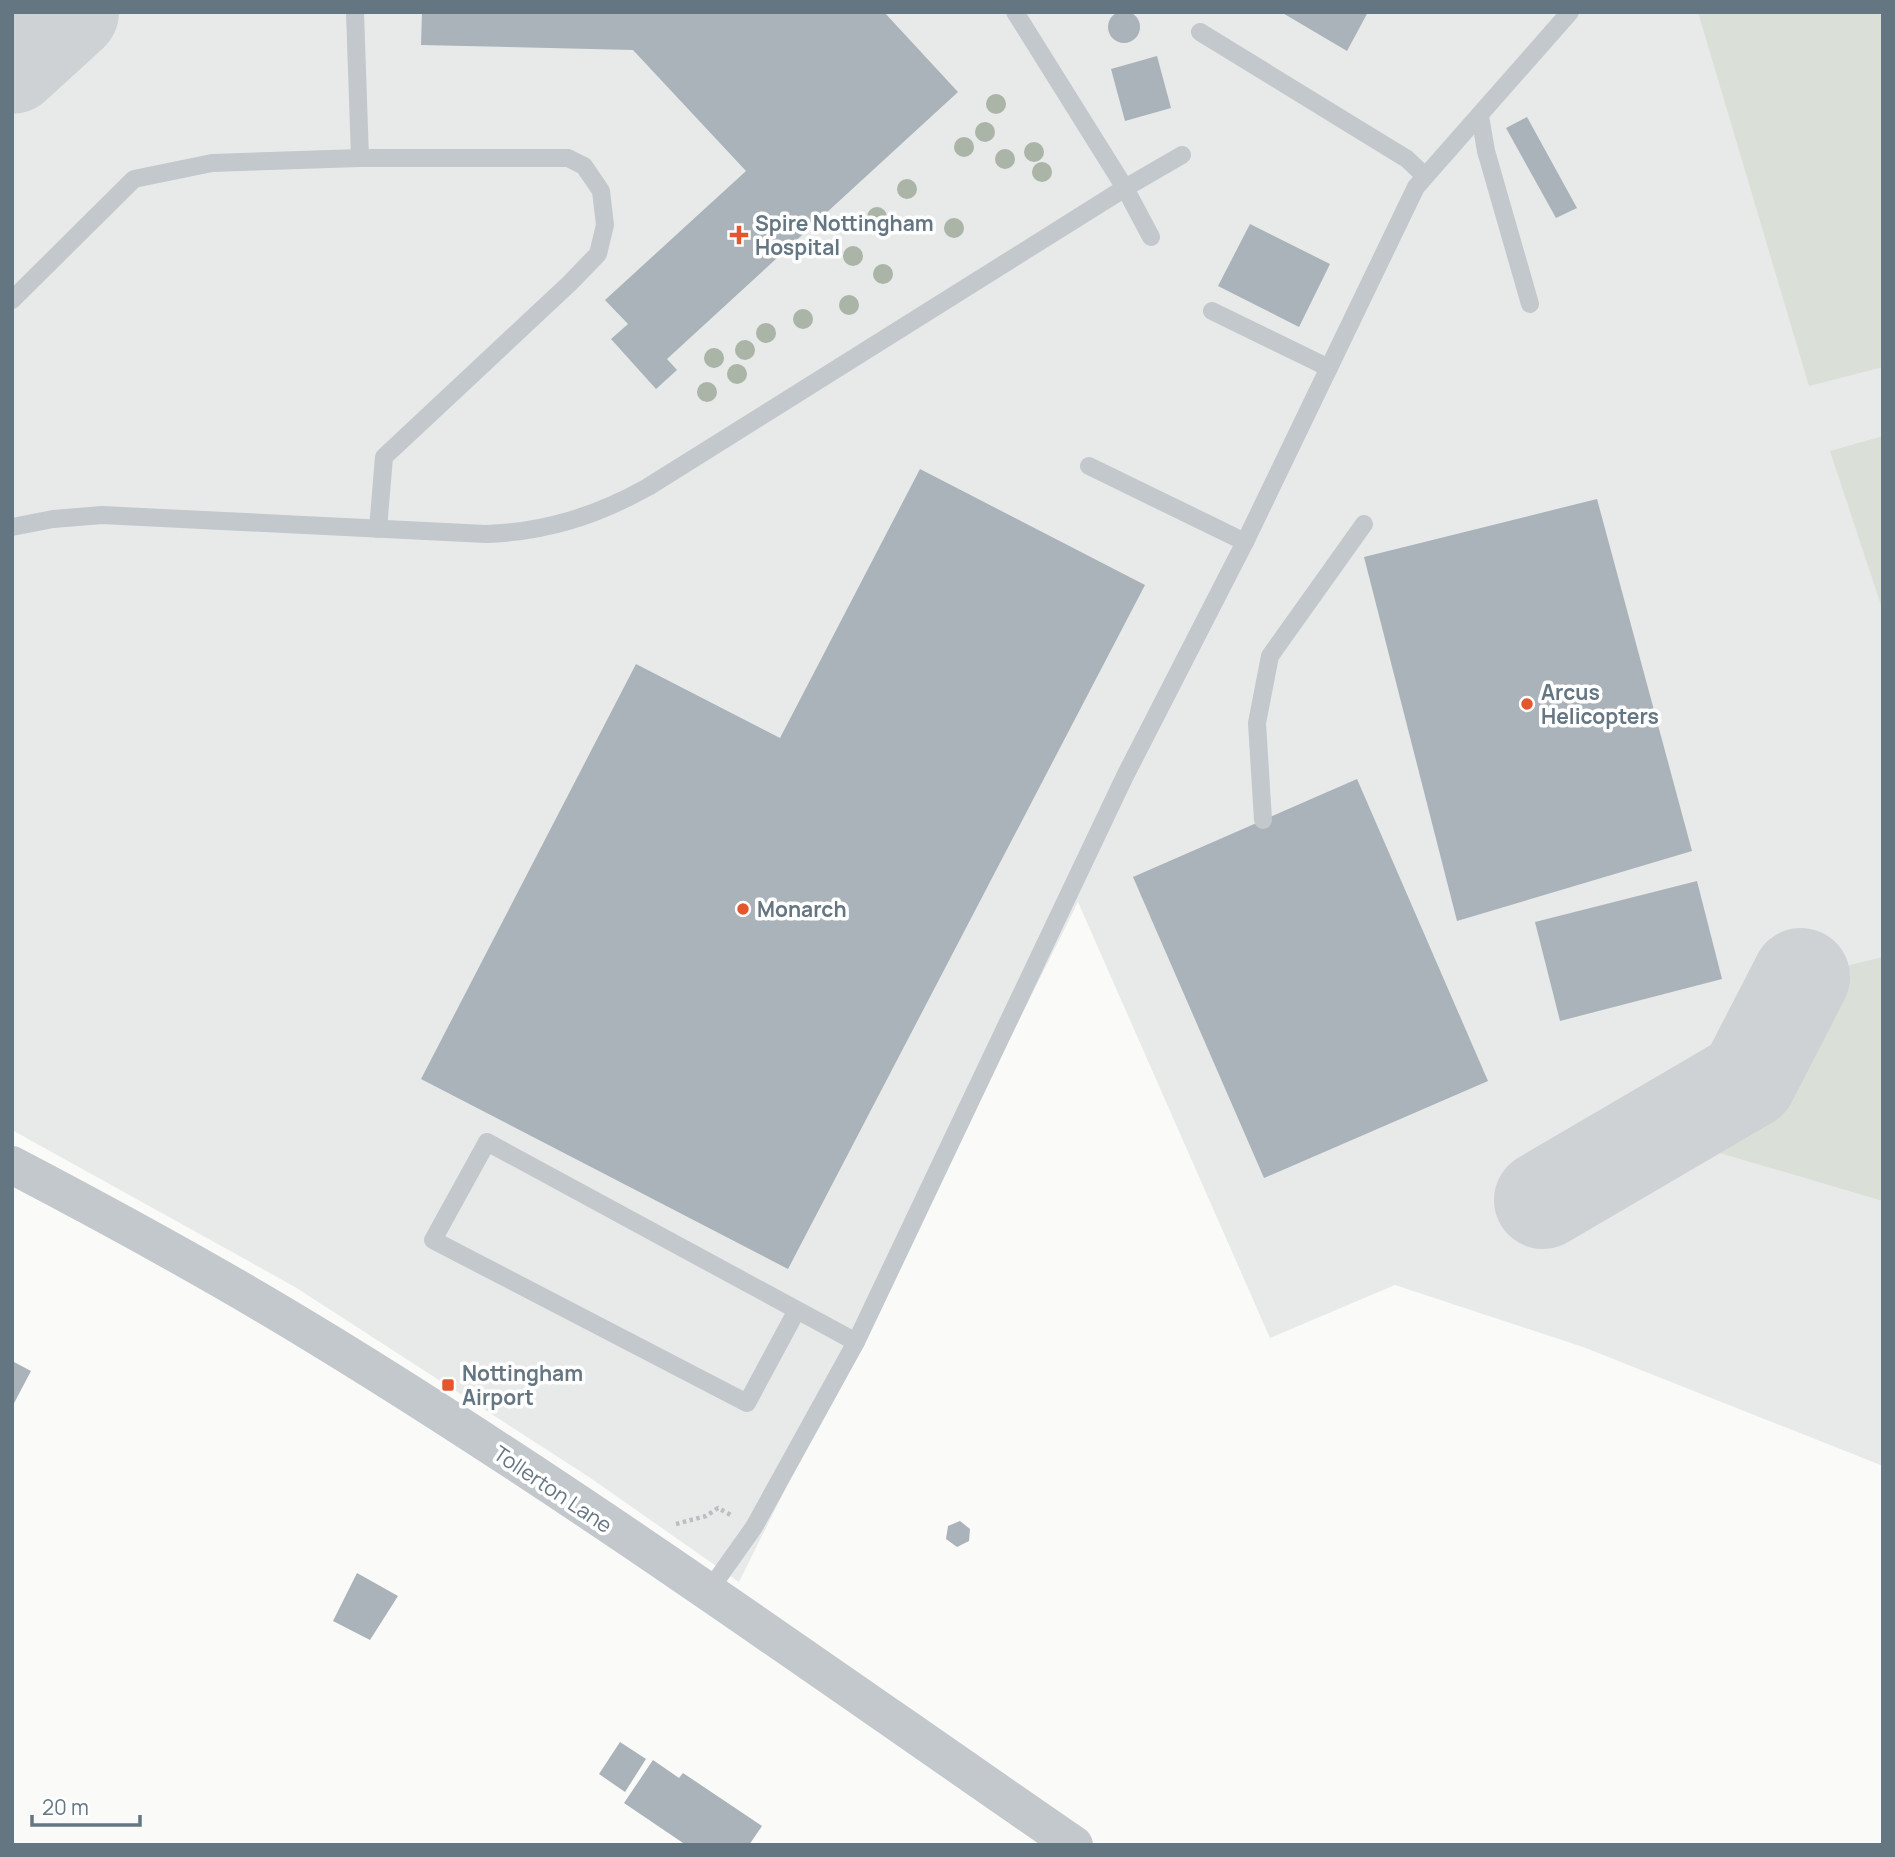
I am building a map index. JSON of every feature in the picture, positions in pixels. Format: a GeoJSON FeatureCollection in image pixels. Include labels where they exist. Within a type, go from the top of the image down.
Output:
{"type":"FeatureCollection","features":[{"type":"Feature","properties":{"kind":"street","name":"Tollerton Lane"},"geometry":{"type":"LineString","coordinates":[[12,1165],[183,1258],[326,1341],[425,1403],[708,1592],[1074,1845]]}},
{"type":"Feature","properties":{"kind":"lane"},"geometry":{"type":"LineString","coordinates":[[355,12],[360,158]]}},
{"type":"Feature","properties":{"kind":"lane"},"geometry":{"type":"LineString","coordinates":[[1014,12],[1125,188],[1151,237]]}},
{"type":"Feature","properties":{"kind":"lane"},"geometry":{"type":"LineString","coordinates":[[708,1592],[754,1527],[856,1342],[1125,775],[1245,542],[1416,187],[1570,12]]}},
{"type":"Feature","properties":{"kind":"lane"},"geometry":{"type":"LineString","coordinates":[[1200,32],[1407,159],[1425,176]]}},
{"type":"Feature","properties":{"kind":"lane"},"geometry":{"type":"LineString","coordinates":[[1480,116],[1486,151],[1530,304]]}},
{"type":"Feature","properties":{"kind":"lane"},"geometry":{"type":"LineString","coordinates":[[12,527],[52,519],[102,515],[458,534],[516,532],[560,524],[605,509],[648,488],[1125,188],[1182,155]]}},
{"type":"Feature","properties":{"kind":"lane"},"geometry":{"type":"LineString","coordinates":[[12,300],[134,179],[212,163],[360,158],[568,158],[584,166],[601,191],[605,225],[598,254],[384,457],[377,529]]}},
{"type":"Feature","properties":{"kind":"lane"},"geometry":{"type":"LineString","coordinates":[[1212,311],[1329,368]]}},
{"type":"Feature","properties":{"kind":"lane"},"geometry":{"type":"LineString","coordinates":[[1089,466],[1245,542]]}},
{"type":"Feature","properties":{"kind":"lane"},"geometry":{"type":"LineString","coordinates":[[1263,820],[1257,723],[1270,656],[1364,524]]}},
{"type":"Feature","properties":{"kind":"lane"},"geometry":{"type":"LineString","coordinates":[[797,1310],[747,1403],[433,1240],[487,1142],[797,1310],[856,1342]]}},
{"type":"Feature","properties":{"kind":"shaded area"},"geometry":{"type":"Polygon","coordinates":[[[12,12],[1883,12],[1883,1466],[1583,1347],[1395,1285],[1270,1338],[1078,902],[739,1582],[589,1477],[295,1287],[12,1130],[12,12]]]}},
{"type":"Feature","properties":{"kind":"shaded area"},"geometry":{"type":"Polygon","coordinates":[[[1698,12],[1883,12],[1883,367],[1809,386],[1698,12]]]}},
{"type":"Feature","properties":{"kind":"shaded area"},"geometry":{"type":"Polygon","coordinates":[[[1883,436],[1883,611],[1830,451],[1883,436]]]}},
{"type":"Feature","properties":{"kind":"shaded area"},"geometry":{"type":"Polygon","coordinates":[[[1883,957],[1883,1201],[1669,1138],[1776,1092],[1825,971],[1883,957]]]}},
{"type":"Feature","properties":{"kind":"building"},"geometry":{"type":"Polygon","coordinates":[[[1124,11],[1136,15],[1140,27],[1136,39],[1124,43],[1112,39],[1108,27],[1112,15],[1124,11]]]}},
{"type":"Feature","properties":{"kind":"building","name":"Spire Nottingham Hospital"},"geometry":{"type":"Polygon","coordinates":[[[422,12],[884,12],[958,92],[667,359],[677,370],[656,389],[611,339],[628,324],[605,300],[746,171],[633,50],[421,45],[422,12]]]}},
{"type":"Feature","properties":{"kind":"building"},"geometry":{"type":"Polygon","coordinates":[[[1281,12],[1368,12],[1347,51],[1281,12]]]}},
{"type":"Feature","properties":{"kind":"building"},"geometry":{"type":"Polygon","coordinates":[[[1157,56],[1171,108],[1125,121],[1111,69],[1157,56]]]}},
{"type":"Feature","properties":{"kind":"building"},"geometry":{"type":"Polygon","coordinates":[[[1527,117],[1577,208],[1556,218],[1506,128],[1527,117]]]}},
{"type":"Feature","properties":{"kind":"building"},"geometry":{"type":"Polygon","coordinates":[[[1250,224],[1330,264],[1299,327],[1218,286],[1250,224]]]}},
{"type":"Feature","properties":{"kind":"building","name":"Monarch"},"geometry":{"type":"Polygon","coordinates":[[[920,469],[1145,585],[788,1269],[421,1079],[636,664],[780,738],[920,469]]]}},
{"type":"Feature","properties":{"kind":"building","name":"Arcus Helicopters"},"geometry":{"type":"Polygon","coordinates":[[[1597,499],[1692,851],[1457,921],[1364,557],[1597,499]]]}},
{"type":"Feature","properties":{"kind":"building"},"geometry":{"type":"Polygon","coordinates":[[[1357,779],[1488,1081],[1264,1178],[1133,877],[1357,779]]]}},
{"type":"Feature","properties":{"kind":"building"},"geometry":{"type":"Polygon","coordinates":[[[1697,881],[1722,979],[1560,1021],[1535,922],[1697,881]]]}},
{"type":"Feature","properties":{"kind":"building"},"geometry":{"type":"Polygon","coordinates":[[[12,1361],[31,1371],[12,1407],[12,1361]]]}},
{"type":"Feature","properties":{"kind":"building"},"geometry":{"type":"Polygon","coordinates":[[[960,1521],[970,1529],[969,1541],[957,1547],[946,1539],[948,1526],[960,1521]]]}},
{"type":"Feature","properties":{"kind":"building"},"geometry":{"type":"Polygon","coordinates":[[[357,1573],[398,1596],[370,1640],[333,1621],[357,1573]]]}},
{"type":"Feature","properties":{"kind":"building"},"geometry":{"type":"Polygon","coordinates":[[[620,1742],[646,1759],[625,1792],[599,1774],[620,1742]]]}},
{"type":"Feature","properties":{"kind":"building"},"geometry":{"type":"Polygon","coordinates":[[[653,1760],[679,1778],[683,1773],[762,1826],[749,1845],[686,1845],[624,1803],[653,1760]]]}},
{"type":"Feature","properties":{"kind":"taxiway"},"geometry":{"type":"LineString","coordinates":[[12,65],[70,12]]}},
{"type":"Feature","properties":{"kind":"taxiway"},"geometry":{"type":"LineString","coordinates":[[1543,1200],[1748,1080],[1801,977]]}},
{"type":"Feature","properties":{"kind":"place","name":"Spire Nottingham Hospital"},"geometry":{"type":"Point","coordinates":[739,235]}},
{"type":"Feature","properties":{"kind":"place","name":"Arcus Helicopters"},"geometry":{"type":"Point","coordinates":[1527,704]}},
{"type":"Feature","properties":{"kind":"place","name":"Monarch"},"geometry":{"type":"Point","coordinates":[743,909]}},
{"type":"Feature","properties":{"kind":"place","name":"Nottingham Airport"},"geometry":{"type":"Point","coordinates":[448,1385]}}]}
